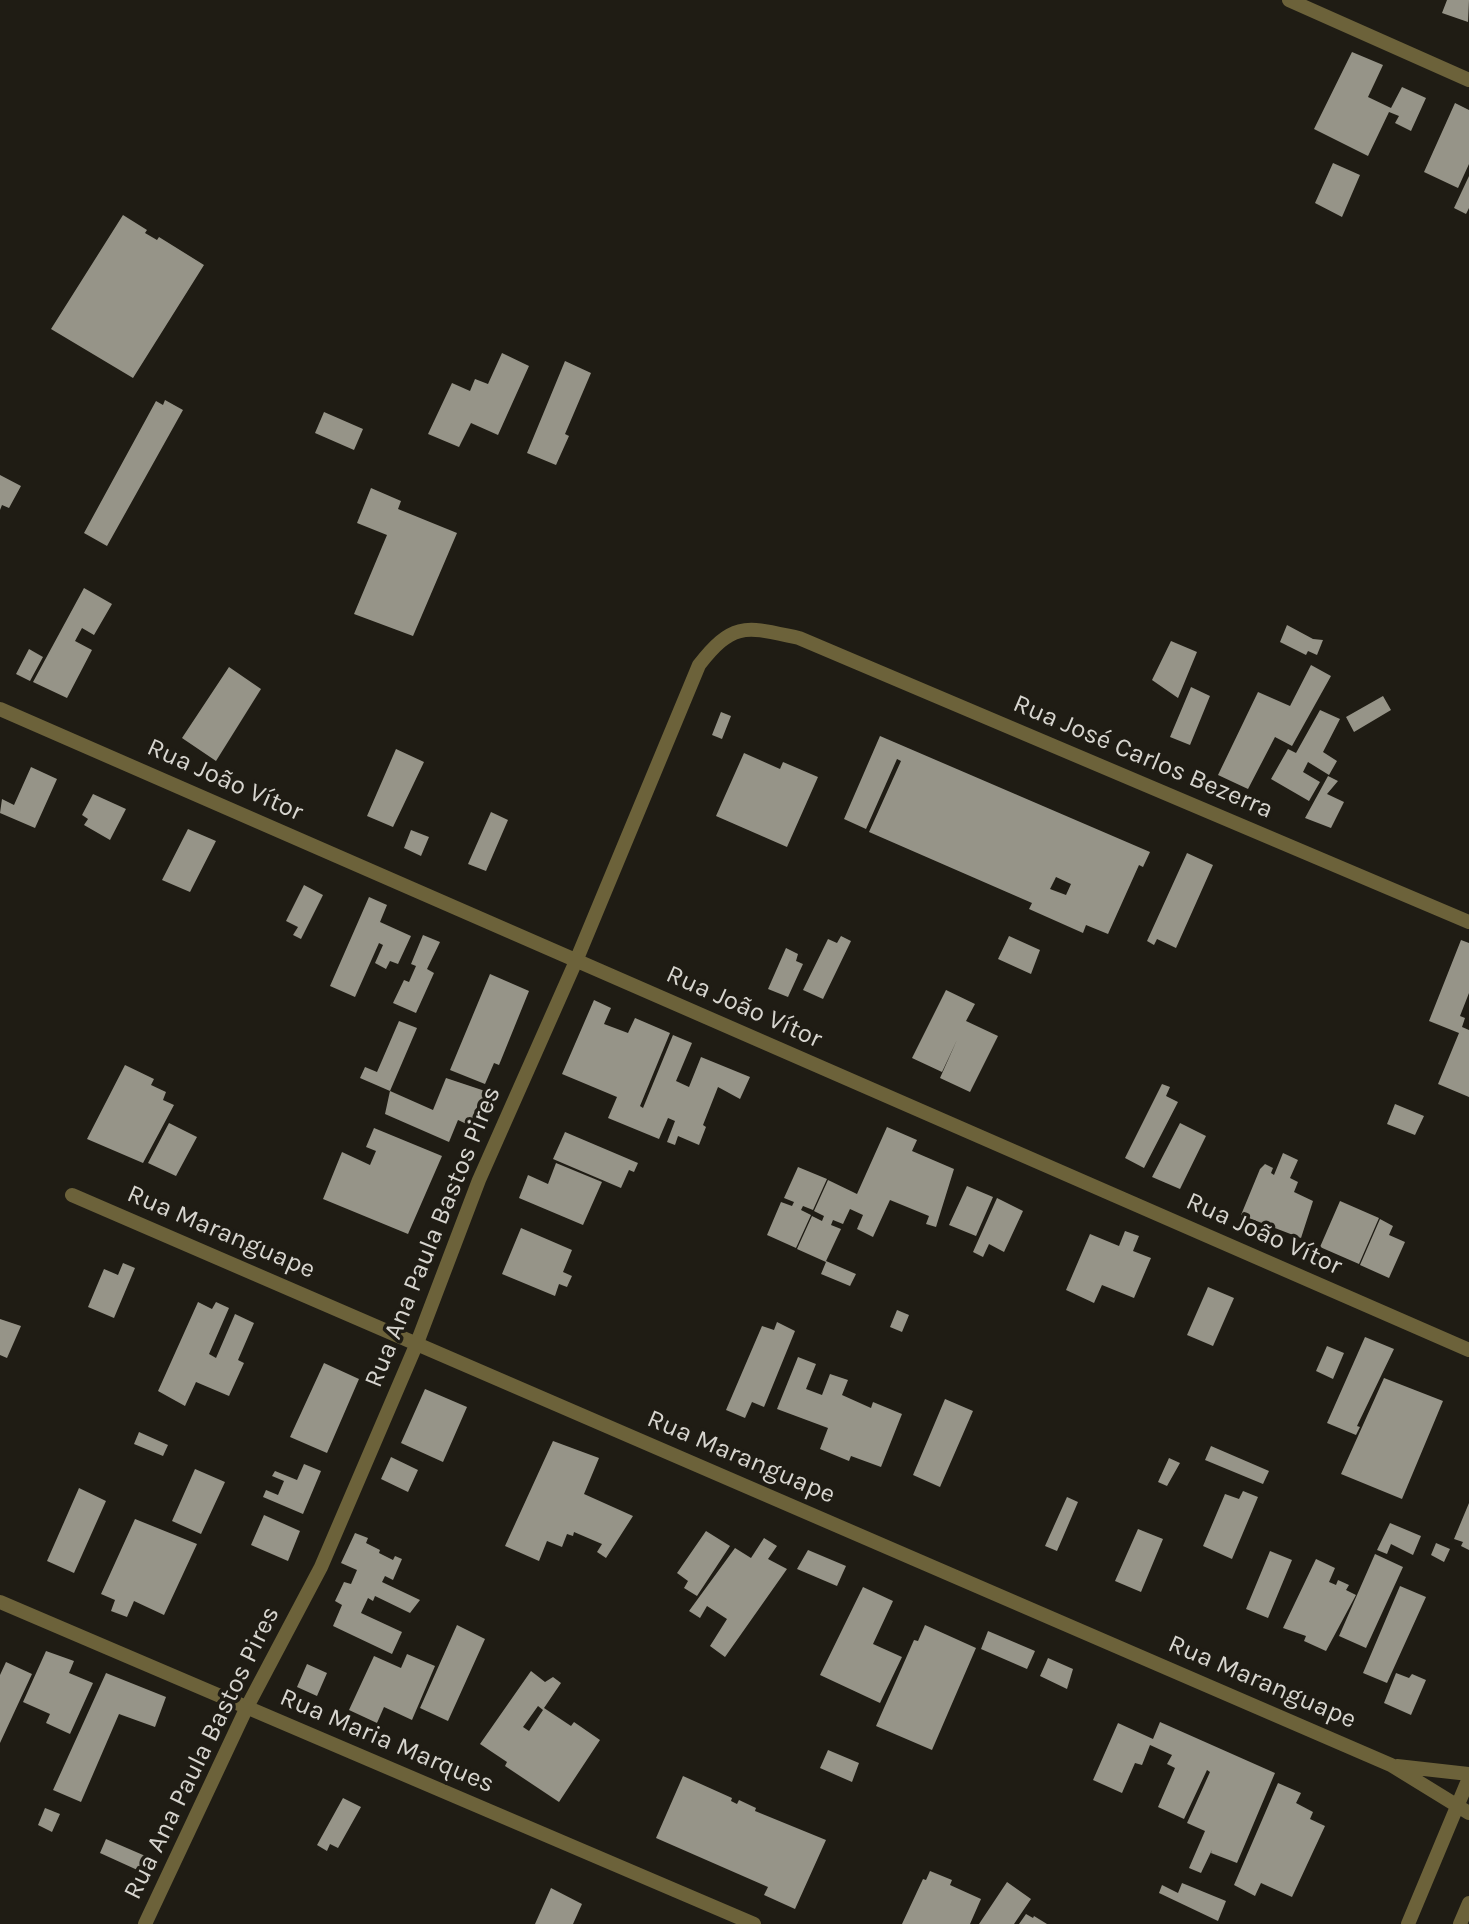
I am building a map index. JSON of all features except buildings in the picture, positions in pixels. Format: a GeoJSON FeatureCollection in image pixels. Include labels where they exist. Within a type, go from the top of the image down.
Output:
{"type":"FeatureCollection","features":[{"type":"Feature","properties":{"kind":"street"},"geometry":{"type":"LineString","coordinates":[[1289,0],[1469,80]]}},
{"type":"Feature","properties":{"kind":"street","name":"Rua Ana Paula Bastos Pires"},"geometry":{"type":"LineString","coordinates":[[145,1924],[247,1707],[321,1567],[417,1343],[480,1180],[576,961],[699,665],[718,642],[736,631],[756,629],[799,638]]}},
{"type":"Feature","properties":{"kind":"street","name":"Rua José Carlos Bezerra"},"geometry":{"type":"LineString","coordinates":[[799,638],[1469,922]]}},
{"type":"Feature","properties":{"kind":"street","name":"Rua João Vítor"},"geometry":{"type":"LineString","coordinates":[[0,709],[1469,1350]]}},
{"type":"Feature","properties":{"kind":"street","name":"Rua Maranguape"},"geometry":{"type":"LineString","coordinates":[[72,1195],[1391,1765],[1463,1810]]}},
{"type":"Feature","properties":{"kind":"street","name":"Rua Maria Marques"},"geometry":{"type":"LineString","coordinates":[[0,1602],[754,1924]]}},
{"type":"Feature","properties":{"kind":"street","name":"Rua Maranguape"},"geometry":{"type":"LineString","coordinates":[[1391,1765],[1469,1776]]}},
{"type":"Feature","properties":{"kind":"street"},"geometry":{"type":"LineString","coordinates":[[1408,1924],[1463,1810],[1469,1776]]}},
{"type":"Feature","properties":{"kind":"street"},"geometry":{"type":"LineString","coordinates":[[1460,1924],[1469,1903]]}}]}
